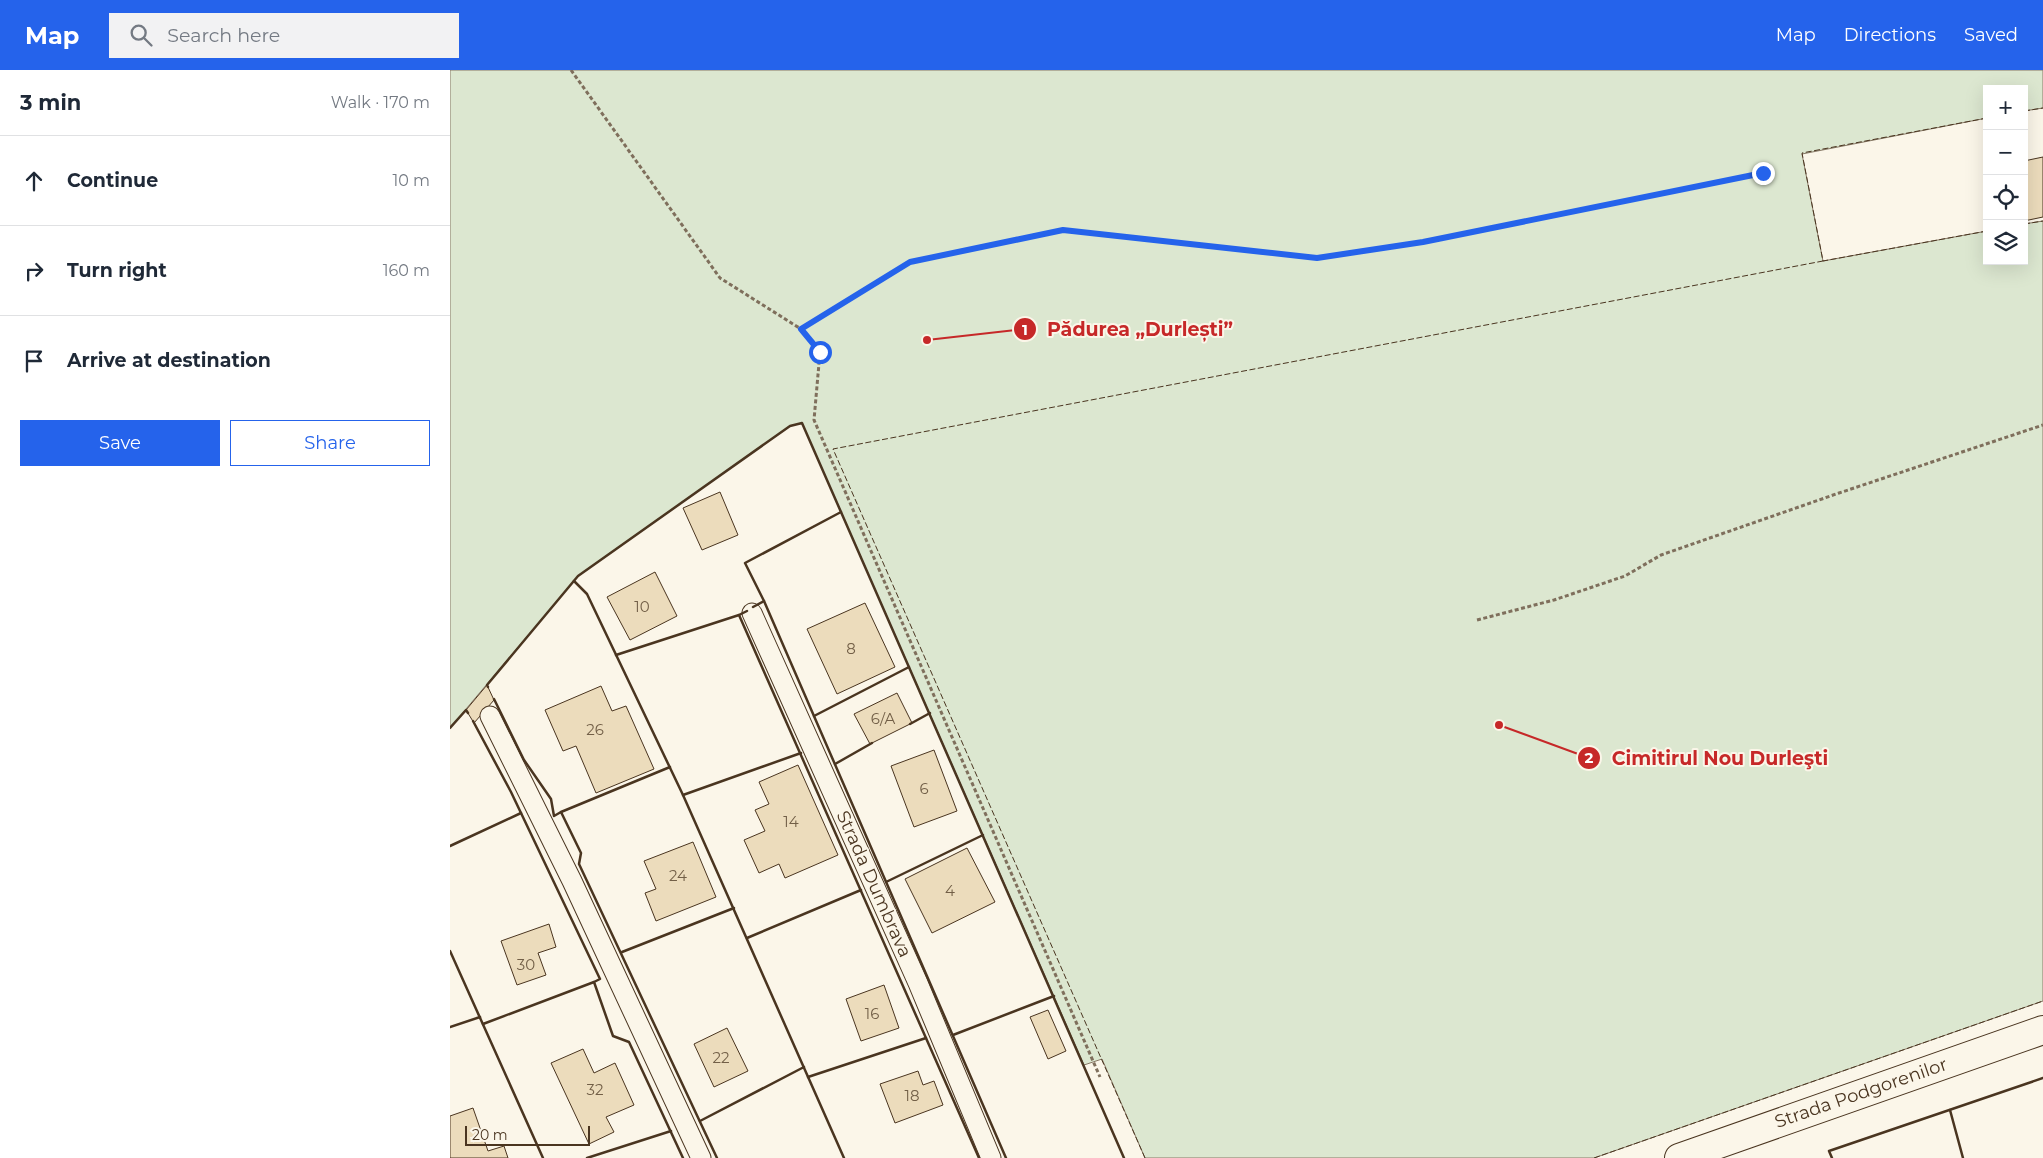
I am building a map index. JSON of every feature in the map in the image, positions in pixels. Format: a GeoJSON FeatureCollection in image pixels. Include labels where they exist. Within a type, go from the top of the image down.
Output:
{"type":"FeatureCollection","features":[{"type":"Feature","properties":{"kind":"street","name":"Strada Podgorenilor"},"geometry":{"type":"LineString","coordinates":[[1679,1158],[2043,1030]]}},
{"type":"Feature","properties":{"kind":"lane","name":"Strada Dumbrava"},"geometry":{"type":"LineString","coordinates":[[752,613],[918,983],[991,1158]]}},
{"type":"Feature","properties":{"kind":"lane"},"geometry":{"type":"LineString","coordinates":[[490,716],[572,881],[701,1158]]}},
{"type":"Feature","properties":{"kind":"path"},"geometry":{"type":"LineString","coordinates":[[571,70],[720,278],[801,329],[820,352],[814,420],[1100,1077]]}},
{"type":"Feature","properties":{"kind":"path"},"geometry":{"type":"LineString","coordinates":[[801,329],[910,262],[1063,230],[1317,258],[1423,242],[1763,173]]}},
{"type":"Feature","properties":{"kind":"path"},"geometry":{"type":"LineString","coordinates":[[1476,620],[1554,600],[1625,576],[1660,555],[1838,493],[2043,426]]}},
{"type":"Feature","properties":{"kind":"green space"},"geometry":{"type":"Polygon","coordinates":[[[450,70],[2043,70],[2043,108],[2028,110],[2028,85],[1983,85],[1983,119],[1802,154],[1823,261],[1983,232],[1983,265],[2028,265],[2028,223],[2043,221],[2043,1001],[1594,1158],[1145,1158],[1102,1059],[1084,1065],[802,423],[790,426],[578,576],[450,728],[450,70]]]}},
{"type":"Feature","properties":{"kind":"building"},"geometry":{"type":"Polygon","coordinates":[[[2043,157],[2043,217],[2028,220],[2028,175],[2028,160],[2043,157]]]}},
{"type":"Feature","properties":{"kind":"building"},"geometry":{"type":"Polygon","coordinates":[[[720,492],[738,535],[702,550],[683,508],[720,492]]]}},
{"type":"Feature","properties":{"kind":"building"},"geometry":{"type":"Polygon","coordinates":[[[655,572],[677,616],[630,640],[607,597],[655,572]]]}},
{"type":"Feature","properties":{"kind":"building"},"geometry":{"type":"Polygon","coordinates":[[[865,603],[895,667],[837,694],[807,629],[865,603]]]}},
{"type":"Feature","properties":{"kind":"building"},"geometry":{"type":"Polygon","coordinates":[[[487,685],[494,700],[474,723],[466,710],[487,685]]]}},
{"type":"Feature","properties":{"kind":"building"},"geometry":{"type":"Polygon","coordinates":[[[601,686],[612,711],[626,706],[654,769],[596,793],[576,746],[563,751],[545,710],[601,686]]]}},
{"type":"Feature","properties":{"kind":"building"},"geometry":{"type":"Polygon","coordinates":[[[897,693],[912,723],[870,744],[854,714],[897,693]]]}},
{"type":"Feature","properties":{"kind":"building"},"geometry":{"type":"Polygon","coordinates":[[[934,750],[957,811],[914,827],[891,766],[934,750]]]}},
{"type":"Feature","properties":{"kind":"building"},"geometry":{"type":"Polygon","coordinates":[[[798,765],[838,855],[785,878],[779,864],[759,873],[744,840],[765,831],[755,810],[769,804],[759,782],[798,765]]]}},
{"type":"Feature","properties":{"kind":"building"},"geometry":{"type":"Polygon","coordinates":[[[693,842],[716,897],[656,921],[645,893],[656,889],[644,861],[693,842]]]}},
{"type":"Feature","properties":{"kind":"building"},"geometry":{"type":"Polygon","coordinates":[[[967,848],[995,902],[932,933],[905,879],[967,848]]]}},
{"type":"Feature","properties":{"kind":"building"},"geometry":{"type":"Polygon","coordinates":[[[549,924],[556,947],[538,953],[546,975],[517,985],[501,941],[549,924]]]}},
{"type":"Feature","properties":{"kind":"building"},"geometry":{"type":"Polygon","coordinates":[[[884,985],[899,1028],[861,1041],[846,999],[884,985]]]}},
{"type":"Feature","properties":{"kind":"building"},"geometry":{"type":"Polygon","coordinates":[[[1048,1010],[1066,1051],[1048,1059],[1030,1017],[1048,1010]]]}},
{"type":"Feature","properties":{"kind":"building"},"geometry":{"type":"Polygon","coordinates":[[[727,1028],[748,1071],[714,1087],[694,1044],[727,1028]]]}},
{"type":"Feature","properties":{"kind":"building"},"geometry":{"type":"Polygon","coordinates":[[[583,1049],[594,1073],[615,1063],[634,1105],[606,1117],[614,1132],[589,1144],[551,1063],[583,1049]]]}},
{"type":"Feature","properties":{"kind":"building"},"geometry":{"type":"Polygon","coordinates":[[[918,1071],[923,1085],[934,1081],[943,1105],[895,1123],[880,1084],[918,1071]]]}},
{"type":"Feature","properties":{"kind":"building"},"geometry":{"type":"Polygon","coordinates":[[[473,1108],[488,1151],[504,1146],[508,1158],[450,1158],[450,1116],[473,1108]]]}},
{"type":"Feature","properties":{"kind":"fence"},"geometry":{"type":"LineString","coordinates":[[2028,110],[2043,108]]}},
{"type":"Feature","properties":{"kind":"fence"},"geometry":{"type":"LineString","coordinates":[[1983,119],[1802,153],[1823,261],[1983,232]]}},
{"type":"Feature","properties":{"kind":"fence"},"geometry":{"type":"LineString","coordinates":[[2028,223],[2043,221]]}},
{"type":"Feature","properties":{"kind":"fence"},"geometry":{"type":"LineString","coordinates":[[1145,1158],[833,449],[1823,261]]}},
{"type":"Feature","properties":{"kind":"fence"},"geometry":{"type":"LineString","coordinates":[[1594,1158],[2043,1001]]}},
{"type":"Feature","properties":{"kind":"wall"},"geometry":{"type":"LineString","coordinates":[[488,687],[487,685],[578,576],[790,426],[802,423],[1124,1158]]}},
{"type":"Feature","properties":{"kind":"wall"},"geometry":{"type":"LineString","coordinates":[[764,601],[745,563],[841,512]]}},
{"type":"Feature","properties":{"kind":"wall"},"geometry":{"type":"LineString","coordinates":[[574,581],[587,594],[683,795],[844,1158]]}},
{"type":"Feature","properties":{"kind":"wall"},"geometry":{"type":"LineString","coordinates":[[753,607],[764,601],[1006,1158]]}},
{"type":"Feature","properties":{"kind":"wall"},"geometry":{"type":"LineString","coordinates":[[747,611],[739,615],[979,1158]]}},
{"type":"Feature","properties":{"kind":"wall"},"geometry":{"type":"LineString","coordinates":[[616,655],[739,615]]}},
{"type":"Feature","properties":{"kind":"wall"},"geometry":{"type":"LineString","coordinates":[[814,716],[909,667]]}},
{"type":"Feature","properties":{"kind":"wall"},"geometry":{"type":"LineString","coordinates":[[494,699],[524,760],[551,799],[554,816],[561,812],[581,853],[579,864],[717,1158]]}},
{"type":"Feature","properties":{"kind":"wall"},"geometry":{"type":"LineString","coordinates":[[450,728],[466,710],[468,713]]}},
{"type":"Feature","properties":{"kind":"wall"},"geometry":{"type":"LineString","coordinates":[[910,724],[930,713]]}},
{"type":"Feature","properties":{"kind":"wall"},"geometry":{"type":"LineString","coordinates":[[473,721],[511,792],[600,979],[594,982],[613,1036],[629,1042],[683,1158]]}},
{"type":"Feature","properties":{"kind":"wall"},"geometry":{"type":"LineString","coordinates":[[835,764],[872,743]]}},
{"type":"Feature","properties":{"kind":"wall"},"geometry":{"type":"LineString","coordinates":[[683,795],[801,753]]}},
{"type":"Feature","properties":{"kind":"wall"},"geometry":{"type":"LineString","coordinates":[[561,812],[670,767]]}},
{"type":"Feature","properties":{"kind":"wall"},"geometry":{"type":"LineString","coordinates":[[450,846],[521,813]]}},
{"type":"Feature","properties":{"kind":"wall"},"geometry":{"type":"LineString","coordinates":[[886,882],[983,835]]}},
{"type":"Feature","properties":{"kind":"wall"},"geometry":{"type":"LineString","coordinates":[[747,938],[861,890]]}},
{"type":"Feature","properties":{"kind":"wall"},"geometry":{"type":"LineString","coordinates":[[622,952],[734,908]]}},
{"type":"Feature","properties":{"kind":"wall"},"geometry":{"type":"LineString","coordinates":[[450,951],[543,1158]]}},
{"type":"Feature","properties":{"kind":"wall"},"geometry":{"type":"LineString","coordinates":[[483,1024],[594,982]]}},
{"type":"Feature","properties":{"kind":"wall"},"geometry":{"type":"LineString","coordinates":[[953,1035],[1054,996]]}},
{"type":"Feature","properties":{"kind":"wall"},"geometry":{"type":"LineString","coordinates":[[450,1027],[480,1017]]}},
{"type":"Feature","properties":{"kind":"wall"},"geometry":{"type":"LineString","coordinates":[[808,1077],[926,1038]]}},
{"type":"Feature","properties":{"kind":"wall"},"geometry":{"type":"LineString","coordinates":[[700,1121],[804,1067]]}},
{"type":"Feature","properties":{"kind":"wall"},"geometry":{"type":"LineString","coordinates":[[1832,1158],[1829,1151],[2043,1078]]}},
{"type":"Feature","properties":{"kind":"wall"},"geometry":{"type":"LineString","coordinates":[[1950,1110],[1963,1158]]}},
{"type":"Feature","properties":{"kind":"wall"},"geometry":{"type":"LineString","coordinates":[[587,1158],[671,1131]]}},
{"type":"Feature","properties":{"kind":"place","name":"Pădurea „Durlești”"},"geometry":{"type":"Point","coordinates":[927,340]}},
{"type":"Feature","properties":{"kind":"place","name":"Cimitirul Nou Durleşti"},"geometry":{"type":"Point","coordinates":[1499,725]}},
{"type":"Feature","properties":{"kind":"route"},"geometry":{"type":"LineString","coordinates":[[820,352],[801,329],[910,262],[1063,230],[1317,258],[1423,242],[1763,173]]}}]}
